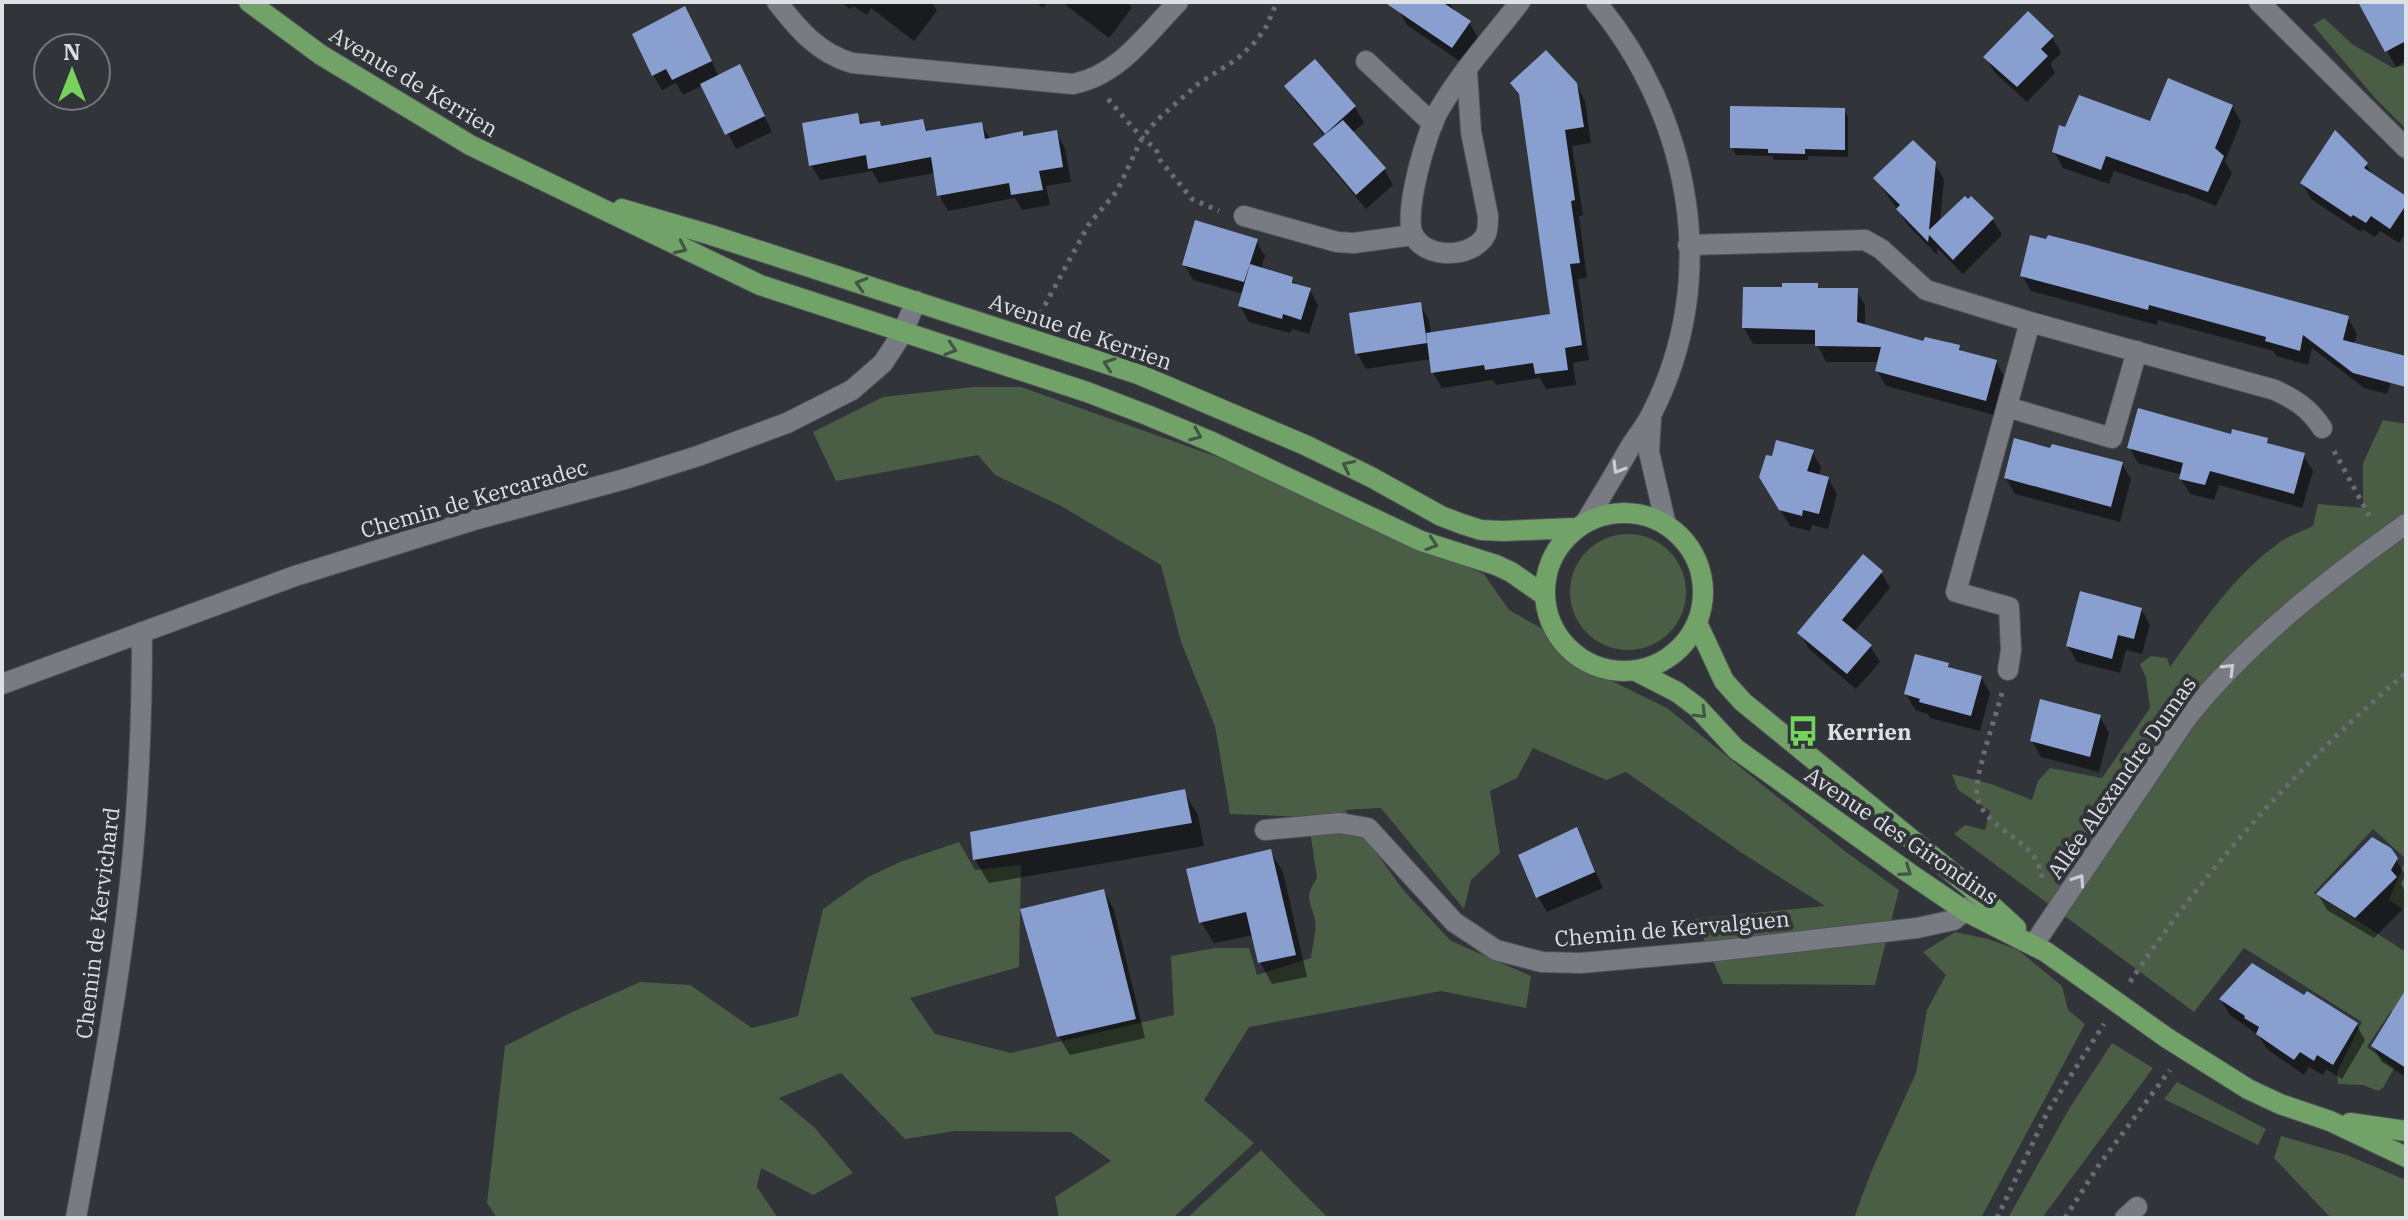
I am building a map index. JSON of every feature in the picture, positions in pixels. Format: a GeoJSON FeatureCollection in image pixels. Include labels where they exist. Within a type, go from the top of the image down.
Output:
{"type":"FeatureCollection","features":[{"type":"Feature","properties":{"kind":"main road","name":"Avenue de Kerrien"},"geometry":{"type":"LineString","coordinates":[[249,2],[321,55],[470,145],[760,285],[902,334],[1087,392],[1147,415],[1212,442],[1421,541],[1496,565],[1544,595]]}},
{"type":"Feature","properties":{"kind":"main road","name":"Avenue de Kerrien"},"geometry":{"type":"LineString","coordinates":[[560,191],[711,235],[1138,374],[1331,458],[1462,524],[1481,530],[1503,531],[1580,526]]}},
{"type":"Feature","properties":{"kind":"main road"},"geometry":{"type":"LineString","coordinates":[[1625,513],[1646,516],[1666,525],[1683,539],[1695,558],[1702,579],[1703,601],[1697,623],[1687,641],[1656,666],[1636,671],[1609,671],[1584,662],[1563,644],[1549,621],[1544,595],[1547,571],[1557,548],[1580,526],[1604,515],[1625,513]]}},
{"type":"Feature","properties":{"kind":"main road","name":"Avenue des Girondins"},"geometry":{"type":"LineString","coordinates":[[1697,623],[1724,681],[1743,702],[1981,896],[2040,948],[2167,1038],[2259,1094],[2330,1121],[2406,1157]]}},
{"type":"Feature","properties":{"kind":"main road","name":"Avenue des Girondins"},"geometry":{"type":"LineString","coordinates":[[1636,671],[1677,692],[1697,707],[1736,749],[1965,911],[2040,948]]}},
{"type":"Feature","properties":{"kind":"main road","name":"Avenue des Girondins"},"geometry":{"type":"LineString","coordinates":[[2330,1121],[2406,1131]]}},
{"type":"Feature","properties":{"kind":"street"},"geometry":{"type":"LineString","coordinates":[[777,2],[815,44],[833,57],[852,63],[1073,84],[1092,80],[1110,71],[1178,2]]}},
{"type":"Feature","properties":{"kind":"street"},"geometry":{"type":"LineString","coordinates":[[1467,71],[1471,132],[1488,216],[1486,234],[1469,249],[1440,253],[1423,245],[1413,235],[1411,202],[1433,124],[1438,110],[1467,71],[1520,2]]}},
{"type":"Feature","properties":{"kind":"street"},"geometry":{"type":"LineString","coordinates":[[1580,526],[1652,414],[1673,362],[1686,295],[1688,245],[1687,213],[1679,164],[1665,116],[1643,68],[1596,2]]}},
{"type":"Feature","properties":{"kind":"street"},"geometry":{"type":"LineString","coordinates":[[2259,2],[2406,148]]}},
{"type":"Feature","properties":{"kind":"street"},"geometry":{"type":"LineString","coordinates":[[1366,61],[1433,124]]}},
{"type":"Feature","properties":{"kind":"street"},"geometry":{"type":"LineString","coordinates":[[1244,216],[1337,242],[1354,243],[1413,235]]}},
{"type":"Feature","properties":{"kind":"street"},"geometry":{"type":"LineString","coordinates":[[1688,245],[1865,240],[1881,249],[1926,290],[2275,390],[2296,400],[2312,413],[2322,428]]}},
{"type":"Feature","properties":{"kind":"street","name":"Chemin de Kercaradec"},"geometry":{"type":"LineString","coordinates":[[2,684],[295,576],[474,520],[625,479],[749,438],[826,405],[852,390],[883,363],[902,334],[916,301]]}},
{"type":"Feature","properties":{"kind":"street"},"geometry":{"type":"LineString","coordinates":[[2008,670],[2011,650],[2009,607],[1956,592],[2030,322]]}},
{"type":"Feature","properties":{"kind":"street"},"geometry":{"type":"LineString","coordinates":[[2007,407],[2112,438],[2137,351]]}},
{"type":"Feature","properties":{"kind":"street"},"geometry":{"type":"LineString","coordinates":[[1652,414],[1649,452],[1666,525]]}},
{"type":"Feature","properties":{"kind":"street","name":"Allée Alexandre Dumas"},"geometry":{"type":"LineString","coordinates":[[2040,948],[2050,923],[2186,719],[2213,685],[2253,645],[2326,583],[2406,524]]}},
{"type":"Feature","properties":{"kind":"street","name":"Chemin de Kervichard"},"geometry":{"type":"LineString","coordinates":[[76,1218],[116,986],[130,882],[138,780],[142,632]]}},
{"type":"Feature","properties":{"kind":"street","name":"Chemin de Kervalguen"},"geometry":{"type":"LineString","coordinates":[[1265,830],[1340,823],[1368,828],[1454,922],[1496,950],[1542,962],[1581,963],[1917,928],[1943,924],[1965,911],[1981,896]]}},
{"type":"Feature","properties":{"kind":"path"},"geometry":{"type":"LineString","coordinates":[[1028,337],[1089,224],[1117,191],[1142,138],[1157,120],[1198,84],[1230,64],[1254,43],[1265,29],[1277,2]]}},
{"type":"Feature","properties":{"kind":"path"},"geometry":{"type":"LineString","coordinates":[[1092,80],[1142,138],[1156,149],[1160,160],[1192,199],[1204,207],[1244,216]]}},
{"type":"Feature","properties":{"kind":"path"},"geometry":{"type":"LineString","coordinates":[[2322,428],[2382,541]]}},
{"type":"Feature","properties":{"kind":"path"},"geometry":{"type":"LineString","coordinates":[[2008,670],[1978,781],[1978,800],[1990,817],[2036,859],[2046,891],[2050,923]]}},
{"type":"Feature","properties":{"kind":"path"},"geometry":{"type":"LineString","coordinates":[[2124,992],[2223,858],[2286,788],[2406,673]]}},
{"type":"Feature","properties":{"kind":"path"},"geometry":{"type":"LineString","coordinates":[[1997,1218],[2048,1111],[2107,1019]]}},
{"type":"Feature","properties":{"kind":"path"},"geometry":{"type":"LineString","coordinates":[[2065,1218],[2099,1165],[2185,1050]]}},
{"type":"Feature","properties":{"kind":"green space"},"geometry":{"type":"Polygon","coordinates":[[[2324,18],[2352,44],[2393,68],[2406,65],[2406,129],[2375,98],[2313,25],[2324,18]]]}},
{"type":"Feature","properties":{"kind":"green space"},"geometry":{"type":"Polygon","coordinates":[[[973,387],[1021,387],[1226,460],[1484,574],[1509,610],[1541,628],[1565,658],[1667,708],[1846,852],[1899,890],[1875,985],[1723,984],[1695,919],[1825,906],[1626,772],[1606,780],[1533,748],[1517,778],[1490,791],[1500,853],[1471,880],[1464,909],[1381,808],[1345,810],[1404,891],[1451,941],[1531,976],[1526,1008],[1441,991],[1249,1027],[1204,1100],[1254,1143],[1173,1218],[1059,1218],[1055,1197],[1111,1161],[1071,1132],[955,1131],[905,1139],[841,1073],[779,1098],[814,1127],[853,1173],[813,1195],[761,1168],[757,1187],[778,1218],[497,1218],[487,1203],[505,1046],[640,982],[690,985],[752,1028],[798,1016],[823,909],[868,877],[900,862],[959,842],[975,870],[1021,865],[1019,967],[910,998],[935,1034],[1011,1053],[1174,1015],[1171,956],[1215,948],[1249,948],[1257,975],[1311,958],[1315,920],[1309,895],[1317,878],[1308,817],[1230,814],[1215,726],[1181,642],[1161,565],[1061,506],[995,475],[978,455],[836,481],[813,432],[883,397],[973,387]]]}},
{"type":"Feature","properties":{"kind":"green space"},"geometry":{"type":"Polygon","coordinates":[[[2383,420],[2406,424],[2406,859],[2373,829],[2314,893],[2406,952],[2406,1020],[2391,1011],[2367,1047],[2394,1068],[2378,1091],[2363,1085],[2338,1084],[2337,1072],[2362,1022],[2244,948],[2194,1012],[1954,834],[1965,825],[1985,830],[1990,811],[1958,790],[1952,774],[1991,784],[2032,800],[2038,781],[2050,768],[2102,778],[2150,708],[2146,678],[2140,664],[2151,656],[2167,658],[2170,667],[2220,600],[2248,569],[2280,542],[2313,526],[2318,504],[2363,508],[2363,463],[2383,420]]]}},
{"type":"Feature","properties":{"kind":"green space"},"geometry":{"type":"Polygon","coordinates":[[[1628,534],[1650,538],[1669,551],[1682,570],[1686,592],[1682,614],[1669,633],[1650,646],[1628,650],[1606,646],[1587,633],[1574,614],[1570,592],[1574,570],[1587,551],[1606,538],[1628,534]]]}},
{"type":"Feature","properties":{"kind":"green space"},"geometry":{"type":"Polygon","coordinates":[[[2406,859],[2406,911],[2389,900],[2406,859]]]}},
{"type":"Feature","properties":{"kind":"green space"},"geometry":{"type":"Polygon","coordinates":[[[1955,932],[2018,950],[2062,986],[2068,1010],[2085,1024],[1981,1218],[1854,1218],[1871,1172],[1916,1073],[1927,1010],[1946,975],[1923,952],[1955,932]]]}},
{"type":"Feature","properties":{"kind":"green space"},"geometry":{"type":"Polygon","coordinates":[[[2112,1043],[2153,1068],[2042,1218],[2008,1218],[2069,1109],[2112,1043]]]}},
{"type":"Feature","properties":{"kind":"green space"},"geometry":{"type":"Polygon","coordinates":[[[2177,1082],[2266,1129],[2258,1145],[2164,1099],[2177,1082]]]}},
{"type":"Feature","properties":{"kind":"green space"},"geometry":{"type":"Polygon","coordinates":[[[2281,1136],[2347,1155],[2406,1180],[2406,1218],[2331,1218],[2274,1158],[2281,1136]]]}},
{"type":"Feature","properties":{"kind":"green space"},"geometry":{"type":"Polygon","coordinates":[[[1261,1150],[1328,1218],[1187,1218],[1261,1150]]]}},
{"type":"Feature","properties":{"kind":"building"},"geometry":{"type":"Polygon","coordinates":[[[1384,2],[1442,2],[1471,21],[1452,48],[1384,2]]]}},
{"type":"Feature","properties":{"kind":"building"},"geometry":{"type":"Polygon","coordinates":[[[2358,2],[2406,2],[2406,41],[2385,52],[2358,2]]]}},
{"type":"Feature","properties":{"kind":"building"},"geometry":{"type":"Polygon","coordinates":[[[685,6],[712,61],[672,80],[666,69],[652,76],[632,34],[685,6]]]}},
{"type":"Feature","properties":{"kind":"building"},"geometry":{"type":"Polygon","coordinates":[[[2028,11],[2054,36],[2041,49],[2048,56],[2017,87],[1983,57],[2028,11]]]}},
{"type":"Feature","properties":{"kind":"building"},"geometry":{"type":"Polygon","coordinates":[[[1546,50],[1577,83],[1584,127],[1565,130],[1580,263],[1570,264],[1582,345],[1565,348],[1568,370],[1535,374],[1533,363],[1485,370],[1484,365],[1431,373],[1426,333],[1550,314],[1519,94],[1510,83],[1546,50]]]}},
{"type":"Feature","properties":{"kind":"building"},"geometry":{"type":"Polygon","coordinates":[[[1315,59],[1356,106],[1325,134],[1284,86],[1315,59]]]}},
{"type":"Feature","properties":{"kind":"building"},"geometry":{"type":"Polygon","coordinates":[[[740,64],[765,116],[725,135],[700,84],[740,64]]]}},
{"type":"Feature","properties":{"kind":"building"},"geometry":{"type":"Polygon","coordinates":[[[2168,78],[2233,105],[2215,148],[2224,156],[2208,192],[2106,156],[2101,170],[2052,152],[2059,125],[2065,127],[2079,95],[2150,121],[2168,78]]]}},
{"type":"Feature","properties":{"kind":"building"},"geometry":{"type":"Polygon","coordinates":[[[1730,106],[1845,108],[1845,150],[1805,149],[1805,154],[1730,148],[1730,106]]]}},
{"type":"Feature","properties":{"kind":"building"},"geometry":{"type":"Polygon","coordinates":[[[858,113],[860,124],[880,121],[881,126],[923,119],[926,131],[982,122],[985,139],[1023,131],[1023,136],[1057,130],[1063,167],[1039,171],[1043,190],[1011,195],[1009,183],[937,196],[931,157],[868,169],[866,155],[809,166],[802,123],[858,113]]]}},
{"type":"Feature","properties":{"kind":"building"},"geometry":{"type":"Polygon","coordinates":[[[1343,120],[1386,168],[1356,195],[1313,144],[1343,120]]]}},
{"type":"Feature","properties":{"kind":"building"},"geometry":{"type":"Polygon","coordinates":[[[2335,130],[2368,163],[2364,168],[2406,196],[2406,205],[2390,229],[2371,216],[2366,223],[2353,215],[2351,217],[2300,183],[2335,130]]]}},
{"type":"Feature","properties":{"kind":"building"},"geometry":{"type":"Polygon","coordinates":[[[1913,140],[1936,162],[1929,230],[1965,196],[1968,199],[1971,196],[1994,218],[1953,260],[1929,235],[1928,242],[1896,209],[1900,205],[1873,178],[1913,140]]]}},
{"type":"Feature","properties":{"kind":"building"},"geometry":{"type":"Polygon","coordinates":[[[1195,220],[1258,239],[1244,282],[1182,265],[1195,220]]]}},
{"type":"Feature","properties":{"kind":"building"},"geometry":{"type":"Polygon","coordinates":[[[2030,235],[2046,239],[2048,235],[2349,316],[2343,340],[2406,356],[2406,387],[2353,373],[2303,335],[2300,351],[2265,341],[2266,337],[2149,305],[2148,310],[2020,276],[2030,235]]]}},
{"type":"Feature","properties":{"kind":"building"},"geometry":{"type":"Polygon","coordinates":[[[1250,264],[1293,277],[1292,283],[1311,288],[1301,320],[1283,314],[1282,319],[1238,306],[1250,264]]]}},
{"type":"Feature","properties":{"kind":"building"},"geometry":{"type":"Polygon","coordinates":[[[1782,283],[1818,283],[1818,288],[1858,288],[1857,322],[1923,341],[1925,337],[1960,345],[1959,350],[1997,360],[1986,401],[1875,371],[1881,347],[1815,346],[1815,330],[1742,328],[1743,287],[1782,287],[1782,283]]]}},
{"type":"Feature","properties":{"kind":"building"},"geometry":{"type":"Polygon","coordinates":[[[1421,302],[1427,343],[1355,354],[1349,313],[1421,302]]]}},
{"type":"Feature","properties":{"kind":"building"},"geometry":{"type":"Polygon","coordinates":[[[2138,408],[2231,434],[2232,429],[2268,438],[2267,443],[2305,453],[2294,494],[2210,471],[2205,485],[2179,479],[2183,463],[2127,448],[2138,408]]]}},
{"type":"Feature","properties":{"kind":"building"},"geometry":{"type":"Polygon","coordinates":[[[2014,438],[2123,462],[2111,507],[2004,478],[2014,438]]]}},
{"type":"Feature","properties":{"kind":"building"},"geometry":{"type":"Polygon","coordinates":[[[1776,440],[1814,450],[1807,471],[1829,477],[1819,514],[1803,510],[1802,516],[1779,510],[1759,477],[1766,455],[1772,456],[1776,440]]]}},
{"type":"Feature","properties":{"kind":"building"},"geometry":{"type":"Polygon","coordinates":[[[1863,554],[1883,571],[1842,620],[1872,645],[1847,674],[1797,633],[1863,554]]]}},
{"type":"Feature","properties":{"kind":"building"},"geometry":{"type":"Polygon","coordinates":[[[2080,591],[2142,608],[2134,639],[2118,635],[2112,659],[2066,646],[2080,591]]]}},
{"type":"Feature","properties":{"kind":"building"},"geometry":{"type":"Polygon","coordinates":[[[1915,654],[1982,676],[1971,716],[1919,702],[1920,699],[1904,694],[1915,654]]]}},
{"type":"Feature","properties":{"kind":"building"},"geometry":{"type":"Polygon","coordinates":[[[2040,699],[2101,715],[2090,757],[2030,741],[2040,699]]]}},
{"type":"Feature","properties":{"kind":"building"},"geometry":{"type":"Polygon","coordinates":[[[1185,789],[1192,823],[973,860],[970,832],[1185,789]]]}},
{"type":"Feature","properties":{"kind":"building"},"geometry":{"type":"Polygon","coordinates":[[[1577,827],[1595,872],[1536,898],[1518,855],[1577,827]]]}},
{"type":"Feature","properties":{"kind":"building"},"geometry":{"type":"Polygon","coordinates":[[[2372,837],[2391,848],[2398,858],[2391,870],[2397,877],[2355,918],[2316,894],[2372,837]]]}},
{"type":"Feature","properties":{"kind":"building"},"geometry":{"type":"Polygon","coordinates":[[[1271,849],[1296,955],[1258,963],[1246,912],[1199,923],[1186,869],[1271,849]]]}},
{"type":"Feature","properties":{"kind":"building"},"geometry":{"type":"Polygon","coordinates":[[[1104,889],[1136,1019],[1057,1037],[1020,909],[1104,889]]]}},
{"type":"Feature","properties":{"kind":"building"},"geometry":{"type":"Polygon","coordinates":[[[2252,963],[2304,995],[2307,991],[2358,1023],[2333,1065],[2317,1055],[2314,1061],[2300,1052],[2294,1060],[2256,1034],[2259,1027],[2219,999],[2252,963]]]}},
{"type":"Feature","properties":{"kind":"building"},"geometry":{"type":"Polygon","coordinates":[[[2406,989],[2406,1068],[2371,1046],[2406,989]]]}},
{"type":"Feature","properties":{"kind":"place","name":"Kerrien"},"geometry":{"type":"Point","coordinates":[1803,731]}}]}
